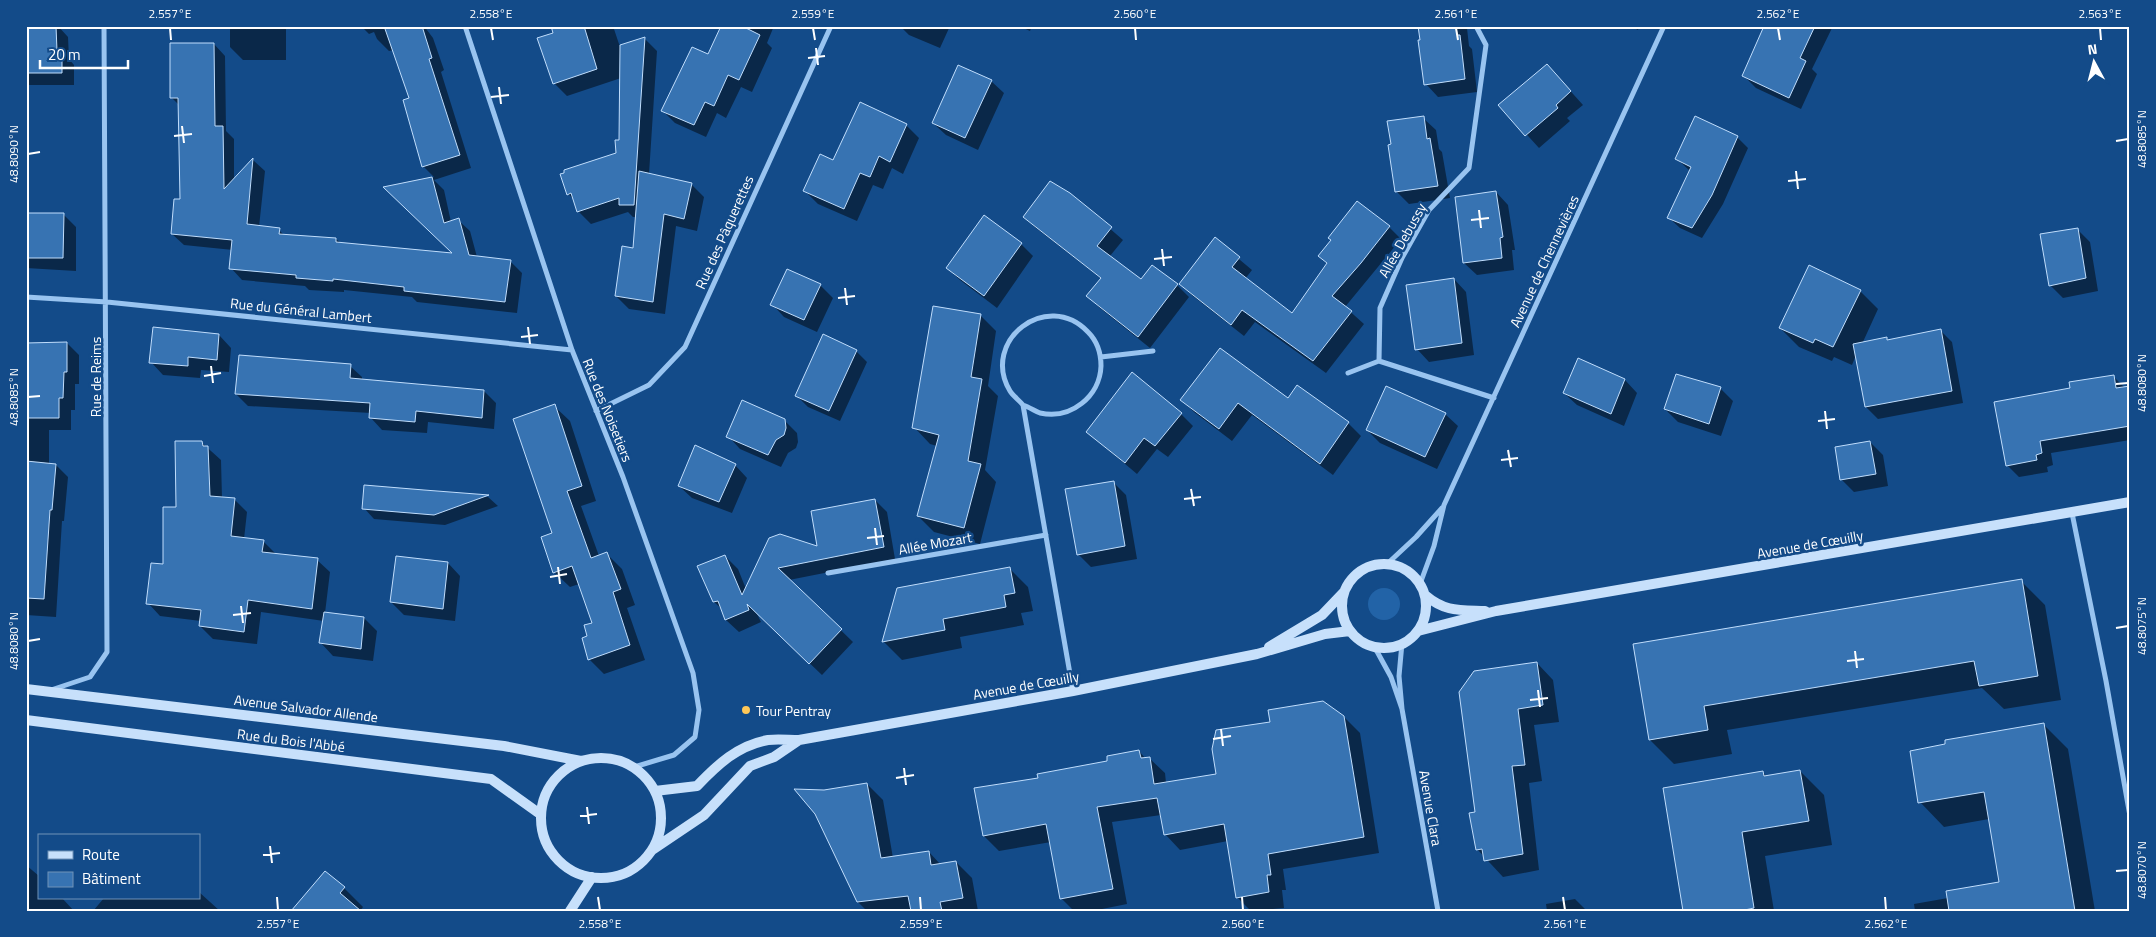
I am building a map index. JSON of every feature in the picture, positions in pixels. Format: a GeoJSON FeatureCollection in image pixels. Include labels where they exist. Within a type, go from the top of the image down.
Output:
{"type":"FeatureCollection","features":[{"type":"Feature","properties":{"kind":"street","name":"Rue de Reims"},"geometry":{"type":"LineString","coordinates":[[47,691],[90,677],[108,652],[104,26]]}},
{"type":"Feature","properties":{"kind":"street","name":"Rue des Noisetiers"},"geometry":{"type":"LineString","coordinates":[[465,26],[572,350],[623,476],[693,674],[699,710],[695,738],[674,755],[634,767]]}},
{"type":"Feature","properties":{"kind":"street","name":"Rue des Pâquerettes"},"geometry":{"type":"LineString","coordinates":[[596,411],[649,385],[685,347],[831,26]]}},
{"type":"Feature","properties":{"kind":"street","name":"Allée Debussy"},"geometry":{"type":"LineString","coordinates":[[1379,361],[1380,308],[1402,258],[1429,210],[1469,168],[1486,45],[1476,26]]}},
{"type":"Feature","properties":{"kind":"street","name":"Avenue de Chennevières"},"geometry":{"type":"LineString","coordinates":[[1420,584],[1434,546],[1444,505],[1664,26]]}},
{"type":"Feature","properties":{"kind":"street","name":"Rue du Général Lambert"},"geometry":{"type":"LineString","coordinates":[[26,297],[107,302],[572,350]]}},
{"type":"Feature","properties":{"kind":"street"},"geometry":{"type":"LineString","coordinates":[[1044,316],[1064,317],[1081,325],[1094,339],[1101,357],[1100,376],[1092,394],[1078,406],[1060,414],[1041,413],[1023,404],[1010,390],[1004,372],[1004,353],[1012,336],[1026,322],[1044,316]]}},
{"type":"Feature","properties":{"kind":"street"},"geometry":{"type":"LineString","coordinates":[[1101,357],[1153,351]]}},
{"type":"Feature","properties":{"kind":"street"},"geometry":{"type":"LineString","coordinates":[[1348,373],[1379,361],[1494,398]]}},
{"type":"Feature","properties":{"kind":"street"},"geometry":{"type":"LineString","coordinates":[[1023,404],[1073,691]]}},
{"type":"Feature","properties":{"kind":"street","name":"Avenue de Cœuilly"},"geometry":{"type":"LineString","coordinates":[[1418,631],[1496,611],[2130,502]]}},
{"type":"Feature","properties":{"kind":"street","name":"Avenue de Chennevières"},"geometry":{"type":"LineString","coordinates":[[1387,564],[1416,537],[1444,505]]}},
{"type":"Feature","properties":{"kind":"street"},"geometry":{"type":"LineString","coordinates":[[2072,513],[2106,681],[2130,816]]}},
{"type":"Feature","properties":{"kind":"street","name":"Allée Mozart"},"geometry":{"type":"LineString","coordinates":[[828,573],[1046,535]]}},
{"type":"Feature","properties":{"kind":"street"},"geometry":{"type":"LineString","coordinates":[[1387,564],[1400,567],[1411,574],[1420,584],[1426,607],[1424,619],[1418,631],[1402,643],[1393,647],[1374,646],[1357,638],[1350,631],[1344,619],[1342,606],[1344,592],[1351,580],[1361,571],[1373,566],[1387,564]]}},
{"type":"Feature","properties":{"kind":"street","name":"Avenue de Cœuilly"},"geometry":{"type":"LineString","coordinates":[[1258,654],[1322,615],[1344,592]]}},
{"type":"Feature","properties":{"kind":"street","name":"Avenue de Cœuilly"},"geometry":{"type":"LineString","coordinates":[[1424,595],[1437,605],[1455,610],[1496,611]]}},
{"type":"Feature","properties":{"kind":"street","name":"Avenue de Cœuilly"},"geometry":{"type":"LineString","coordinates":[[655,791],[698,786],[717,765],[743,748],[768,740],[799,740],[1073,691],[1258,654],[1325,634],[1350,631]]}},
{"type":"Feature","properties":{"kind":"street","name":"Avenue Clara"},"geometry":{"type":"LineString","coordinates":[[1402,643],[1399,676],[1402,709],[1438,911]]}},
{"type":"Feature","properties":{"kind":"street","name":"Avenue Clara"},"geometry":{"type":"LineString","coordinates":[[1374,646],[1391,677],[1402,709]]}},
{"type":"Feature","properties":{"kind":"street","name":"Avenue Salvador Allende"},"geometry":{"type":"LineString","coordinates":[[26,689],[504,746],[582,761]]}},
{"type":"Feature","properties":{"kind":"street","name":"Rue du Bois l'Abbé"},"geometry":{"type":"LineString","coordinates":[[26,720],[491,779],[540,814]]}},
{"type":"Feature","properties":{"kind":"street","name":"Avenue de Cœuilly"},"geometry":{"type":"LineString","coordinates":[[652,850],[704,815],[750,766],[774,758],[799,740]]}},
{"type":"Feature","properties":{"kind":"street"},"geometry":{"type":"LineString","coordinates":[[600,758],[617,760],[634,767],[646,778],[655,791],[661,811],[660,832],[652,850],[640,864],[626,873],[609,878],[592,877],[575,872],[560,862],[549,848],[542,832],[540,814],[544,797],[553,781],[566,769],[582,761],[600,758]]}},
{"type":"Feature","properties":{"kind":"street"},"geometry":{"type":"LineString","coordinates":[[570,911],[592,877]]}},
{"type":"Feature","properties":{"kind":"shaded area"},"geometry":{"type":"Polygon","coordinates":[[[1384,588],[1390,589],[1395,593],[1399,598],[1399,610],[1395,615],[1390,619],[1384,620],[1378,619],[1373,615],[1369,610],[1368,604],[1369,598],[1373,593],[1378,589],[1384,588]]]}},
{"type":"Feature","properties":{"kind":"building"},"geometry":{"type":"Polygon","coordinates":[[[26,26],[56,26],[57,51],[62,51],[62,73],[26,73],[26,26]]]}},
{"type":"Feature","properties":{"kind":"building"},"geometry":{"type":"Polygon","coordinates":[[[384,26],[422,26],[432,58],[429,59],[460,155],[422,167],[403,100],[409,98],[384,26]]]}},
{"type":"Feature","properties":{"kind":"building"},"geometry":{"type":"Polygon","coordinates":[[[551,26],[584,26],[597,69],[553,84],[537,38],[553,33],[551,26]]]}},
{"type":"Feature","properties":{"kind":"building"},"geometry":{"type":"Polygon","coordinates":[[[721,26],[742,26],[760,35],[739,80],[728,75],[714,106],[705,102],[694,125],[661,111],[692,47],[708,54],[721,26]]]}},
{"type":"Feature","properties":{"kind":"building"},"geometry":{"type":"Polygon","coordinates":[[[1418,26],[1456,26],[1457,35],[1460,35],[1465,79],[1424,85],[1418,26]]]}},
{"type":"Feature","properties":{"kind":"building"},"geometry":{"type":"Polygon","coordinates":[[[1764,26],[1815,26],[1800,58],[1806,61],[1789,98],[1742,76],[1764,26]]]}},
{"type":"Feature","properties":{"kind":"building"},"geometry":{"type":"Polygon","coordinates":[[[645,37],[634,205],[619,205],[619,198],[577,212],[571,193],[567,195],[560,174],[564,173],[564,170],[616,153],[615,140],[619,140],[620,45],[645,37]]]}},
{"type":"Feature","properties":{"kind":"building"},"geometry":{"type":"Polygon","coordinates":[[[170,43],[214,43],[215,126],[223,126],[224,189],[253,158],[247,224],[280,228],[279,234],[336,238],[336,242],[452,253],[383,187],[432,177],[444,223],[459,218],[469,255],[511,260],[505,302],[404,291],[404,287],[333,279],[333,281],[296,278],[296,275],[229,269],[232,240],[171,234],[174,199],[180,199],[178,98],[170,98],[170,43]]]}},
{"type":"Feature","properties":{"kind":"building"},"geometry":{"type":"Polygon","coordinates":[[[1547,64],[1571,91],[1556,105],[1558,108],[1525,136],[1498,105],[1547,64]]]}},
{"type":"Feature","properties":{"kind":"building"},"geometry":{"type":"Polygon","coordinates":[[[958,65],[992,80],[965,138],[932,123],[958,65]]]}},
{"type":"Feature","properties":{"kind":"building"},"geometry":{"type":"Polygon","coordinates":[[[860,102],[907,124],[890,162],[879,156],[870,177],[860,173],[844,209],[803,191],[820,154],[833,160],[860,102]]]}},
{"type":"Feature","properties":{"kind":"building"},"geometry":{"type":"Polygon","coordinates":[[[1424,116],[1427,139],[1430,138],[1438,186],[1395,192],[1388,145],[1391,144],[1387,121],[1424,116]]]}},
{"type":"Feature","properties":{"kind":"building"},"geometry":{"type":"Polygon","coordinates":[[[1695,116],[1738,136],[1712,195],[1692,228],[1667,218],[1691,167],[1675,159],[1695,116]]]}},
{"type":"Feature","properties":{"kind":"building"},"geometry":{"type":"Polygon","coordinates":[[[639,171],[692,183],[684,219],[664,214],[653,302],[615,296],[622,246],[633,248],[639,171]]]}},
{"type":"Feature","properties":{"kind":"building"},"geometry":{"type":"Polygon","coordinates":[[[1050,181],[1070,193],[1112,227],[1097,246],[1141,279],[1152,265],[1178,284],[1138,337],[1086,296],[1101,278],[1023,217],[1050,181]]]}},
{"type":"Feature","properties":{"kind":"building"},"geometry":{"type":"Polygon","coordinates":[[[1496,191],[1503,237],[1500,238],[1502,258],[1463,263],[1455,197],[1496,191]]]}},
{"type":"Feature","properties":{"kind":"building"},"geometry":{"type":"Polygon","coordinates":[[[1357,201],[1390,226],[1332,296],[1352,311],[1313,361],[1242,310],[1231,325],[1179,284],[1215,237],[1240,257],[1232,267],[1292,313],[1327,263],[1318,256],[1331,240],[1328,238],[1357,201]]]}},
{"type":"Feature","properties":{"kind":"building"},"geometry":{"type":"Polygon","coordinates":[[[28,213],[64,213],[63,258],[27,258],[28,213]]]}},
{"type":"Feature","properties":{"kind":"building"},"geometry":{"type":"Polygon","coordinates":[[[984,215],[1022,243],[984,296],[946,268],[984,215]]]}},
{"type":"Feature","properties":{"kind":"building"},"geometry":{"type":"Polygon","coordinates":[[[2078,228],[2086,278],[2049,286],[2040,234],[2078,228]]]}},
{"type":"Feature","properties":{"kind":"building"},"geometry":{"type":"Polygon","coordinates":[[[1809,265],[1861,290],[1833,347],[1815,339],[1813,343],[1779,328],[1809,265]]]}},
{"type":"Feature","properties":{"kind":"building"},"geometry":{"type":"Polygon","coordinates":[[[787,269],[821,284],[804,320],[770,305],[787,269]]]}},
{"type":"Feature","properties":{"kind":"building"},"geometry":{"type":"Polygon","coordinates":[[[1454,278],[1462,343],[1415,350],[1406,285],[1454,278]]]}},
{"type":"Feature","properties":{"kind":"building"},"geometry":{"type":"Polygon","coordinates":[[[933,306],[981,314],[971,377],[982,379],[968,461],[981,464],[964,528],[917,516],[939,435],[912,428],[933,306]]]}},
{"type":"Feature","properties":{"kind":"building"},"geometry":{"type":"Polygon","coordinates":[[[153,327],[219,334],[217,360],[188,357],[188,366],[149,363],[153,327]]]}},
{"type":"Feature","properties":{"kind":"building"},"geometry":{"type":"Polygon","coordinates":[[[1941,329],[1952,391],[1865,407],[1853,344],[1887,337],[1887,340],[1941,329]]]}},
{"type":"Feature","properties":{"kind":"building"},"geometry":{"type":"Polygon","coordinates":[[[823,334],[857,350],[829,411],[795,396],[823,334]]]}},
{"type":"Feature","properties":{"kind":"building"},"geometry":{"type":"Polygon","coordinates":[[[67,342],[67,372],[64,372],[63,398],[59,398],[59,418],[26,418],[26,343],[67,342]]]}},
{"type":"Feature","properties":{"kind":"building"},"geometry":{"type":"Polygon","coordinates":[[[1220,348],[1288,398],[1297,385],[1349,422],[1320,464],[1238,403],[1219,429],[1180,400],[1220,348]]]}},
{"type":"Feature","properties":{"kind":"building"},"geometry":{"type":"Polygon","coordinates":[[[239,355],[351,364],[350,378],[484,390],[482,418],[416,411],[415,422],[369,418],[370,403],[235,394],[239,355]]]}},
{"type":"Feature","properties":{"kind":"building"},"geometry":{"type":"Polygon","coordinates":[[[1578,358],[1625,379],[1611,414],[1563,393],[1578,358]]]}},
{"type":"Feature","properties":{"kind":"building"},"geometry":{"type":"Polygon","coordinates":[[[1132,372],[1182,413],[1155,446],[1144,438],[1125,463],[1086,432],[1132,372]]]}},
{"type":"Feature","properties":{"kind":"building"},"geometry":{"type":"Polygon","coordinates":[[[1676,374],[1721,387],[1709,424],[1664,409],[1676,374]]]}},
{"type":"Feature","properties":{"kind":"building"},"geometry":{"type":"Polygon","coordinates":[[[2114,375],[2116,388],[2130,386],[2130,426],[2040,441],[2042,453],[2036,455],[2037,460],[2006,466],[1994,402],[2070,388],[2069,382],[2114,375]]]}},
{"type":"Feature","properties":{"kind":"building"},"geometry":{"type":"Polygon","coordinates":[[[1386,386],[1446,413],[1425,457],[1366,430],[1386,386]]]}},
{"type":"Feature","properties":{"kind":"building"},"geometry":{"type":"Polygon","coordinates":[[[742,400],[785,419],[786,428],[784,435],[776,440],[768,455],[726,437],[742,400]]]}},
{"type":"Feature","properties":{"kind":"building"},"geometry":{"type":"Polygon","coordinates":[[[555,404],[582,486],[567,491],[591,558],[607,552],[621,589],[613,592],[630,645],[588,660],[582,638],[587,636],[584,625],[592,623],[572,566],[553,573],[541,537],[552,533],[513,419],[555,404]]]}},
{"type":"Feature","properties":{"kind":"building"},"geometry":{"type":"Polygon","coordinates":[[[175,441],[202,441],[203,446],[208,446],[210,496],[235,498],[231,536],[264,540],[262,552],[318,558],[312,609],[248,600],[244,632],[199,626],[201,610],[146,604],[151,563],[163,564],[163,507],[176,507],[175,441]]]}},
{"type":"Feature","properties":{"kind":"building"},"geometry":{"type":"Polygon","coordinates":[[[1870,441],[1876,474],[1840,480],[1835,447],[1870,441]]]}},
{"type":"Feature","properties":{"kind":"building"},"geometry":{"type":"Polygon","coordinates":[[[695,445],[736,464],[719,502],[678,486],[695,445]]]}},
{"type":"Feature","properties":{"kind":"building"},"geometry":{"type":"Polygon","coordinates":[[[26,461],[56,464],[52,510],[50,510],[44,599],[26,598],[26,461]]]}},
{"type":"Feature","properties":{"kind":"building"},"geometry":{"type":"Polygon","coordinates":[[[1114,481],[1125,546],[1077,555],[1065,489],[1114,481]]]}},
{"type":"Feature","properties":{"kind":"building"},"geometry":{"type":"Polygon","coordinates":[[[364,485],[489,495],[434,515],[362,509],[364,485]]]}},
{"type":"Feature","properties":{"kind":"building"},"geometry":{"type":"Polygon","coordinates":[[[875,499],[884,547],[778,568],[842,629],[809,664],[747,604],[749,610],[725,620],[718,601],[713,602],[697,566],[725,555],[742,595],[769,538],[780,534],[817,546],[811,511],[875,499]]]}},
{"type":"Feature","properties":{"kind":"building"},"geometry":{"type":"Polygon","coordinates":[[[396,556],[448,562],[443,609],[390,602],[396,556]]]}},
{"type":"Feature","properties":{"kind":"building"},"geometry":{"type":"Polygon","coordinates":[[[1010,567],[1015,593],[1004,595],[1006,607],[943,619],[945,630],[882,642],[897,588],[1010,567]]]}},
{"type":"Feature","properties":{"kind":"building"},"geometry":{"type":"Polygon","coordinates":[[[2022,579],[2038,676],[1979,686],[1974,661],[1704,706],[1708,730],[1649,740],[1633,644],[2022,579]]]}},
{"type":"Feature","properties":{"kind":"building"},"geometry":{"type":"Polygon","coordinates":[[[324,612],[364,617],[361,649],[319,643],[324,612]]]}},
{"type":"Feature","properties":{"kind":"building"},"geometry":{"type":"Polygon","coordinates":[[[1537,662],[1543,705],[1518,709],[1525,765],[1512,766],[1523,854],[1484,861],[1482,849],[1476,850],[1469,813],[1475,812],[1459,692],[1474,671],[1537,662]]]}},
{"type":"Feature","properties":{"kind":"building"},"geometry":{"type":"Polygon","coordinates":[[[1323,701],[1344,716],[1364,837],[1268,854],[1271,875],[1267,875],[1269,892],[1236,898],[1224,824],[1164,835],[1157,798],[1097,807],[1113,889],[1060,899],[1046,824],[983,836],[974,788],[1038,778],[1037,774],[1107,761],[1107,756],[1139,750],[1141,758],[1150,757],[1154,784],[1216,774],[1212,749],[1216,730],[1270,722],[1268,710],[1323,701]]]}},
{"type":"Feature","properties":{"kind":"building"},"geometry":{"type":"Polygon","coordinates":[[[2044,723],[2075,911],[1949,911],[1946,891],[1999,882],[1984,792],[1918,803],[1910,751],[1945,744],[1945,740],[2044,723]]]}},
{"type":"Feature","properties":{"kind":"building"},"geometry":{"type":"Polygon","coordinates":[[[1800,770],[1809,821],[1742,832],[1754,908],[1740,911],[1683,911],[1663,788],[1763,771],[1764,776],[1800,770]]]}},
{"type":"Feature","properties":{"kind":"building"},"geometry":{"type":"Polygon","coordinates":[[[867,783],[881,858],[929,851],[931,865],[956,861],[963,898],[940,902],[942,911],[911,911],[908,896],[857,902],[815,814],[794,789],[824,790],[867,783]]]}},
{"type":"Feature","properties":{"kind":"building"},"geometry":{"type":"Polygon","coordinates":[[[325,871],[345,887],[340,893],[361,911],[291,911],[325,871]]]}},
{"type":"Feature","properties":{"kind":"place","name":"Tour Pentray"},"geometry":{"type":"Point","coordinates":[746,710]}}]}
